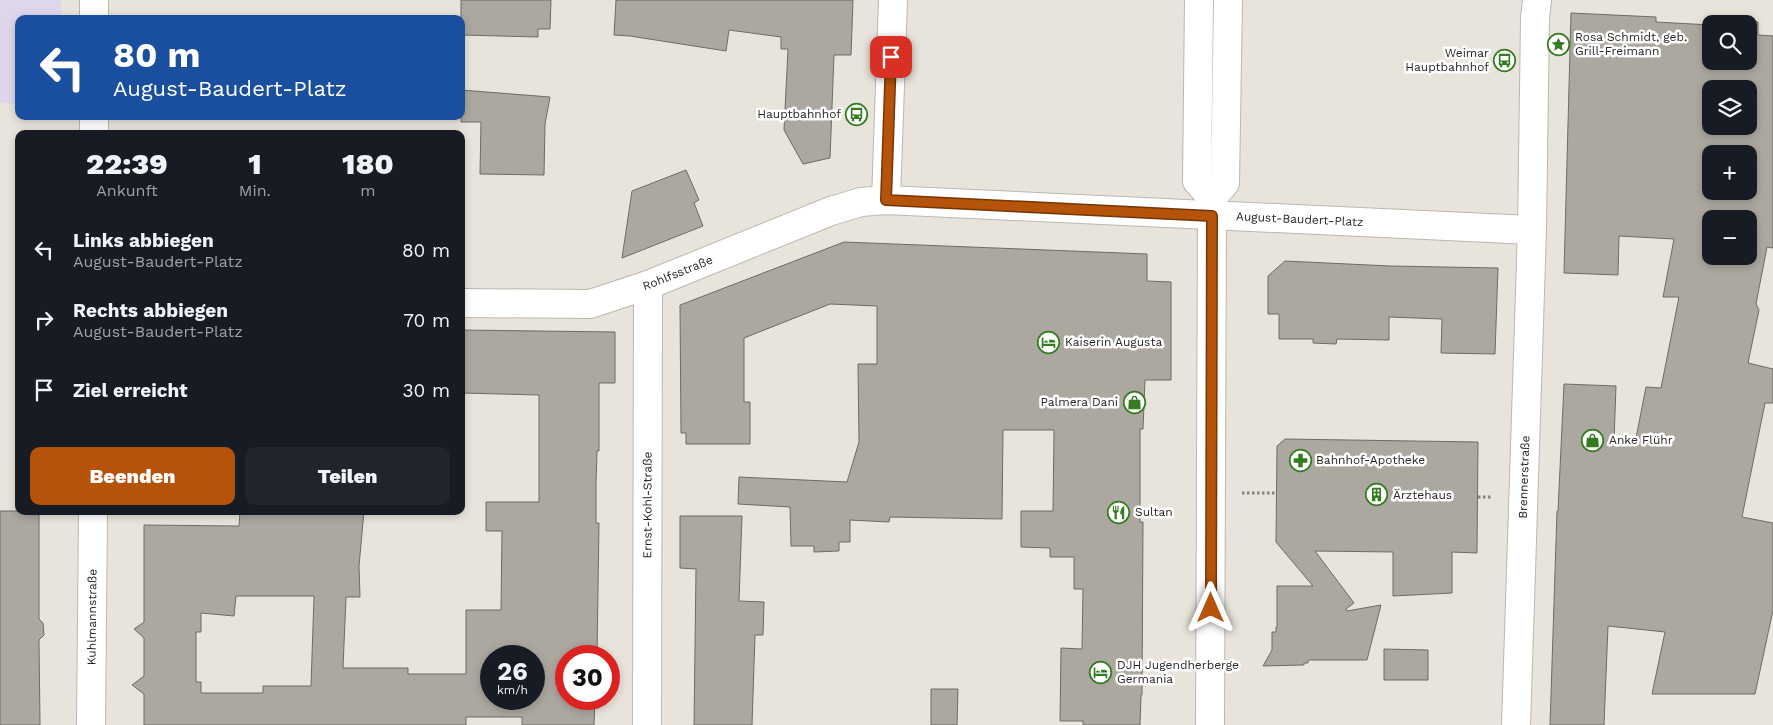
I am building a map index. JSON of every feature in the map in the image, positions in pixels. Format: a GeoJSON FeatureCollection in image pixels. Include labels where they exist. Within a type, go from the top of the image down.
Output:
{"type":"FeatureCollection","features":[{"type":"Feature","properties":{"kind":"street"},"geometry":{"type":"LineString","coordinates":[[94,0],[94,15]]}},
{"type":"Feature","properties":{"kind":"street"},"geometry":{"type":"LineString","coordinates":[[886,200],[893,0]]}},
{"type":"Feature","properties":{"kind":"street"},"geometry":{"type":"LineString","coordinates":[[1199,0],[1197,181],[1212,198],[1224,184],[1228,0]]}},
{"type":"Feature","properties":{"kind":"street"},"geometry":{"type":"LineString","coordinates":[[1532,230],[1535,18],[1538,0]]}},
{"type":"Feature","properties":{"kind":"street","name":"August-Baudert-Platz"},"geometry":{"type":"LineString","coordinates":[[886,200],[1532,230]]}},
{"type":"Feature","properties":{"kind":"street","name":"Rohlfsstraße"},"geometry":{"type":"LineString","coordinates":[[465,302],[590,304],[648,285],[831,211],[861,202],[886,200]]}},
{"type":"Feature","properties":{"kind":"street"},"geometry":{"type":"LineString","coordinates":[[1210,725],[1212,216]]}},
{"type":"Feature","properties":{"kind":"street","name":"Brennerstraße"},"geometry":{"type":"LineString","coordinates":[[1516,725],[1532,230]]}},
{"type":"Feature","properties":{"kind":"street","name":"Ernst-Kohl-Straße"},"geometry":{"type":"LineString","coordinates":[[647,725],[648,285]]}},
{"type":"Feature","properties":{"kind":"street","name":"Kuhlmannstraße"},"geometry":{"type":"LineString","coordinates":[[91,725],[93,515]]}},
{"type":"Feature","properties":{"kind":"shaded area"},"geometry":{"type":"Polygon","coordinates":[[[0,0],[61,0],[61,15],[15,15],[15,104],[0,103],[0,0]]]}},
{"type":"Feature","properties":{"kind":"building"},"geometry":{"type":"Polygon","coordinates":[[[461,0],[551,0],[550,29],[538,29],[538,37],[465,35],[465,15],[461,15],[461,0]]]}},
{"type":"Feature","properties":{"kind":"building"},"geometry":{"type":"Polygon","coordinates":[[[616,0],[853,0],[851,55],[834,55],[830,158],[803,164],[784,130],[788,49],[781,49],[781,37],[729,30],[726,51],[614,35],[616,0]]]}},
{"type":"Feature","properties":{"kind":"building"},"geometry":{"type":"Polygon","coordinates":[[[1571,13],[1656,17],[1656,22],[1702,25],[1702,70],[1757,70],[1758,22],[1758,35],[1773,36],[1773,248],[1767,247],[1756,304],[1759,310],[1748,363],[1773,369],[1773,403],[1765,403],[1742,517],[1773,523],[1773,610],[1755,694],[1652,694],[1665,632],[1608,626],[1604,725],[1550,725],[1557,511],[1564,384],[1616,386],[1614,441],[1635,443],[1646,387],[1661,388],[1679,297],[1663,297],[1674,239],[1619,236],[1618,275],[1564,273],[1571,13]]]}},
{"type":"Feature","properties":{"kind":"building"},"geometry":{"type":"Polygon","coordinates":[[[465,90],[550,97],[545,124],[544,175],[480,174],[481,122],[461,122],[461,120],[465,120],[465,90]]]}},
{"type":"Feature","properties":{"kind":"building"},"geometry":{"type":"Polygon","coordinates":[[[686,170],[699,200],[694,203],[703,226],[622,258],[632,191],[686,170]]]}},
{"type":"Feature","properties":{"kind":"building"},"geometry":{"type":"Polygon","coordinates":[[[844,242],[1147,254],[1147,281],[1171,282],[1171,380],[1145,380],[1143,429],[1140,429],[1140,522],[1143,522],[1142,695],[1140,725],[1083,725],[1083,721],[1060,721],[1061,648],[1082,649],[1083,589],[1074,589],[1074,557],[1050,557],[1050,548],[1021,547],[1021,511],[1053,511],[1054,430],[1003,430],[1002,519],[890,517],[889,522],[850,520],[850,542],[839,542],[839,551],[814,552],[814,546],[791,546],[790,507],[738,504],[739,477],[847,482],[859,442],[858,364],[877,364],[877,306],[830,304],[744,338],[744,402],[750,402],[750,444],[686,444],[686,433],[681,433],[680,305],[844,242]]]}},
{"type":"Feature","properties":{"kind":"building"},"geometry":{"type":"Polygon","coordinates":[[[1285,261],[1390,266],[1498,268],[1495,354],[1441,353],[1442,319],[1389,317],[1389,340],[1337,339],[1336,344],[1313,343],[1313,339],[1279,339],[1279,314],[1268,314],[1268,276],[1285,261]]]}},
{"type":"Feature","properties":{"kind":"building"},"geometry":{"type":"Polygon","coordinates":[[[465,330],[615,332],[615,383],[599,383],[599,451],[597,451],[596,484],[596,523],[599,523],[597,645],[555,645],[555,710],[595,710],[594,725],[522,725],[522,717],[466,717],[466,725],[144,725],[144,694],[132,685],[144,676],[144,638],[134,629],[144,622],[144,525],[239,526],[240,515],[364,515],[359,566],[360,597],[346,597],[343,668],[408,668],[408,674],[466,674],[466,610],[501,610],[502,531],[486,531],[486,502],[539,502],[539,395],[465,393],[465,330]],[[236,596],[234,616],[201,613],[201,632],[196,632],[196,682],[201,682],[201,693],[263,693],[263,686],[311,686],[314,596],[236,596]]]}},
{"type":"Feature","properties":{"kind":"building","name":"Ärztehaus"},"geometry":{"type":"Polygon","coordinates":[[[1285,439],[1478,442],[1477,553],[1452,552],[1452,593],[1393,596],[1393,552],[1315,551],[1354,603],[1346,609],[1347,611],[1381,605],[1367,660],[1308,660],[1308,663],[1304,663],[1304,665],[1263,666],[1272,650],[1272,632],[1276,632],[1277,627],[1277,586],[1313,586],[1276,542],[1277,446],[1285,439]]]}},
{"type":"Feature","properties":{"kind":"building"},"geometry":{"type":"Polygon","coordinates":[[[0,511],[15,511],[15,515],[39,515],[39,619],[43,623],[44,635],[39,640],[40,725],[0,725],[0,511]]]}},
{"type":"Feature","properties":{"kind":"building"},"geometry":{"type":"Polygon","coordinates":[[[680,516],[742,516],[739,601],[764,602],[763,635],[755,635],[752,725],[694,725],[696,569],[680,568],[680,516]]]}},
{"type":"Feature","properties":{"kind":"building"},"geometry":{"type":"Polygon","coordinates":[[[1384,649],[1428,650],[1428,680],[1384,680],[1384,649]]]}},
{"type":"Feature","properties":{"kind":"building"},"geometry":{"type":"Polygon","coordinates":[[[931,689],[958,689],[957,725],[931,725],[931,689]]]}},
{"type":"Feature","properties":{"kind":"place","name":"Rosa Schmidt, geb. Grill-Freimann"},"geometry":{"type":"Point","coordinates":[1559,44]}},
{"type":"Feature","properties":{"kind":"place","name":"Weimar Hauptbahnhof"},"geometry":{"type":"Point","coordinates":[1505,60]}},
{"type":"Feature","properties":{"kind":"place","name":"Hauptbahnhof"},"geometry":{"type":"Point","coordinates":[857,114]}},
{"type":"Feature","properties":{"kind":"place","name":"Kaiserin Augusta"},"geometry":{"type":"Point","coordinates":[1049,342]}},
{"type":"Feature","properties":{"kind":"place","name":"Palmera Dani"},"geometry":{"type":"Point","coordinates":[1134,402]}},
{"type":"Feature","properties":{"kind":"place","name":"Anke Flühr"},"geometry":{"type":"Point","coordinates":[1593,440]}},
{"type":"Feature","properties":{"kind":"place","name":"Bahnhof-Apotheke"},"geometry":{"type":"Point","coordinates":[1300,460]}},
{"type":"Feature","properties":{"kind":"place","name":"Ärztehaus"},"geometry":{"type":"Point","coordinates":[1377,495]}},
{"type":"Feature","properties":{"kind":"place","name":"Sultan"},"geometry":{"type":"Point","coordinates":[1119,512]}},
{"type":"Feature","properties":{"kind":"place","name":"DJH Jugendherberge Germania"},"geometry":{"type":"Point","coordinates":[1101,672]}},
{"type":"Feature","properties":{"kind":"route"},"geometry":{"type":"LineString","coordinates":[[891,57],[886,200],[1212,216],[1211,608]]}}]}
